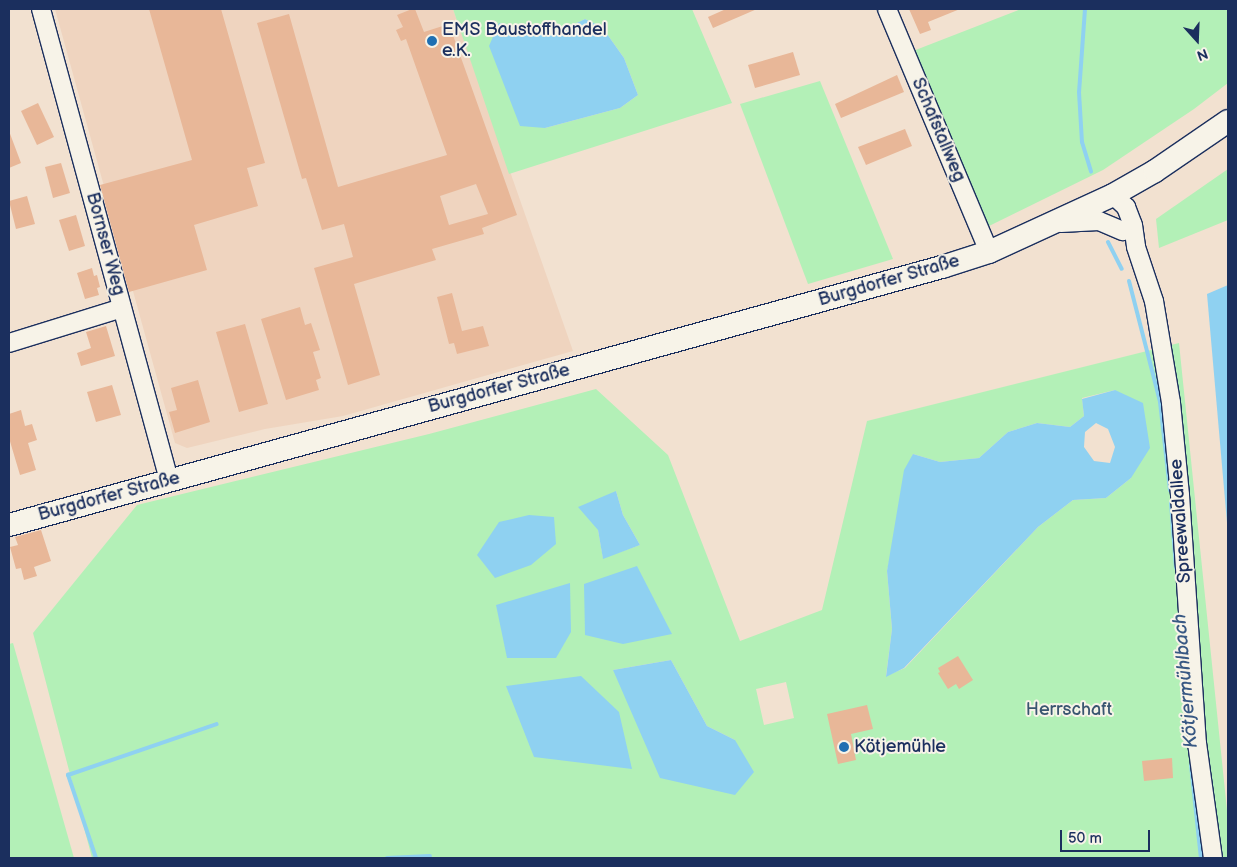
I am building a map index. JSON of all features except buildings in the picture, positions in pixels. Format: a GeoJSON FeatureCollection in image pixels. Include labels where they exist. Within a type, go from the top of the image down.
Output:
{"type":"FeatureCollection","features":[{"type":"Feature","properties":{"kind":"main road","name":"Burgdorfer Straße"},"geometry":{"type":"LineString","coordinates":[[9,525],[913,275],[989,252],[1113,195],[1155,171],[1223,125]]}},
{"type":"Feature","properties":{"kind":"street","name":"Bornser Weg"},"geometry":{"type":"LineString","coordinates":[[41,9],[169,480]]}},
{"type":"Feature","properties":{"kind":"street","name":"Schafstallweg"},"geometry":{"type":"LineString","coordinates":[[887,9],[989,252]]}},
{"type":"Feature","properties":{"kind":"street","name":"Spreewaldallee"},"geometry":{"type":"LineString","coordinates":[[1113,195],[1115,217],[1123,231],[1136,246]]}},
{"type":"Feature","properties":{"kind":"street","name":"Spreewaldallee"},"geometry":{"type":"LineString","coordinates":[[1113,195],[1126,207],[1133,225],[1136,246],[1154,301],[1171,403],[1180,495],[1197,743],[1213,858]]}},
{"type":"Feature","properties":{"kind":"street","name":"Spreewaldallee"},"geometry":{"type":"LineString","coordinates":[[1053,224],[1099,221],[1123,231]]}},
{"type":"Feature","properties":{"kind":"street"},"geometry":{"type":"LineString","coordinates":[[9,343],[122,308]]}},
{"type":"Feature","properties":{"kind":"shaded area","name":"EMS Baustoffhandel e.K."},"geometry":{"type":"Polygon","coordinates":[[[55,9],[453,9],[573,351],[343,416],[265,429],[187,448],[175,443],[55,9]]]}},
{"type":"Feature","properties":{"kind":"green space"},"geometry":{"type":"Polygon","coordinates":[[[453,9],[692,9],[732,103],[509,174],[453,9]],[[585,19],[552,35],[499,23],[545,128],[620,108],[638,95],[624,58],[602,27],[585,19]]]}},
{"type":"Feature","properties":{"kind":"green space"},"geometry":{"type":"Polygon","coordinates":[[[1021,9],[1228,9],[1228,83],[1194,109],[1103,170],[985,228],[913,51],[1021,9]]]}},
{"type":"Feature","properties":{"kind":"green space"},"geometry":{"type":"Polygon","coordinates":[[[820,81],[893,259],[808,284],[740,104],[820,81]]]}},
{"type":"Feature","properties":{"kind":"green space"},"geometry":{"type":"Polygon","coordinates":[[[1228,169],[1228,220],[1159,248],[1156,219],[1228,169]]]}},
{"type":"Feature","properties":{"kind":"green space","name":"Herrschaft"},"geometry":{"type":"Polygon","coordinates":[[[1179,343],[1228,820],[1228,858],[92,858],[33,633],[137,505],[429,434],[596,389],[668,455],[740,641],[822,610],[867,421],[1179,343]],[[1115,390],[1082,398],[1084,416],[1070,427],[1037,423],[1008,432],[979,458],[940,462],[913,454],[887,571],[892,629],[886,676],[905,668],[1038,527],[1073,500],[1106,498],[1131,478],[1115,390]],[[616,491],[598,530],[603,558],[640,545],[623,515],[616,491]],[[671,660],[613,670],[735,795],[735,740],[707,726],[671,660]],[[786,682],[756,689],[764,725],[794,718],[786,682]]]}},
{"type":"Feature","properties":{"kind":"green space"},"geometry":{"type":"Polygon","coordinates":[[[13,643],[74,858],[9,858],[9,644],[13,643]]]}},
{"type":"Feature","properties":{"kind":"water"},"geometry":{"type":"Polygon","coordinates":[[[585,19],[602,27],[624,58],[638,95],[620,108],[545,128],[520,126],[489,46],[499,23],[552,35],[585,19]]]}},
{"type":"Feature","properties":{"kind":"water"},"geometry":{"type":"Polygon","coordinates":[[[1228,285],[1228,534],[1207,294],[1228,285]]]}},
{"type":"Feature","properties":{"kind":"water"},"geometry":{"type":"Polygon","coordinates":[[[1115,390],[1143,403],[1150,448],[1131,478],[1106,498],[1073,500],[1038,527],[904,668],[886,677],[892,629],[887,571],[904,470],[913,454],[940,462],[979,458],[1008,432],[1037,423],[1070,427],[1084,416],[1082,399],[1115,390]],[[1096,423],[1085,432],[1084,447],[1094,461],[1110,463],[1115,447],[1108,429],[1096,423]]]}},
{"type":"Feature","properties":{"kind":"water"},"geometry":{"type":"Polygon","coordinates":[[[616,491],[623,515],[640,545],[603,559],[598,530],[578,507],[616,491]]]}},
{"type":"Feature","properties":{"kind":"water"},"geometry":{"type":"Polygon","coordinates":[[[529,515],[554,517],[556,544],[531,565],[495,578],[477,555],[499,522],[529,515]]]}},
{"type":"Feature","properties":{"kind":"water"},"geometry":{"type":"Polygon","coordinates":[[[637,566],[672,634],[623,644],[585,635],[584,584],[637,566]]]}},
{"type":"Feature","properties":{"kind":"water"},"geometry":{"type":"Polygon","coordinates":[[[570,583],[571,632],[556,658],[507,658],[496,605],[570,583]]]}},
{"type":"Feature","properties":{"kind":"water"},"geometry":{"type":"Polygon","coordinates":[[[671,660],[707,726],[735,740],[754,772],[735,795],[660,778],[613,670],[671,660]]]}},
{"type":"Feature","properties":{"kind":"water"},"geometry":{"type":"Polygon","coordinates":[[[581,676],[619,712],[632,769],[534,757],[506,686],[581,676]]]}},
{"type":"Feature","properties":{"kind":"waterway","name":"Kötjermühlbach"},"geometry":{"type":"LineString","coordinates":[[1085,9],[1079,92],[1082,142],[1091,172]]}},
{"type":"Feature","properties":{"kind":"waterway","name":"Kötjermühlbach"},"geometry":{"type":"LineString","coordinates":[[1108,242],[1122,269]]}},
{"type":"Feature","properties":{"kind":"waterway","name":"Kötjermühlbach"},"geometry":{"type":"LineString","coordinates":[[1129,281],[1160,402],[1170,490]]}},
{"type":"Feature","properties":{"kind":"waterway","name":"Kötjermühlbach"},"geometry":{"type":"LineString","coordinates":[[1171,503],[1176,568]]}},
{"type":"Feature","properties":{"kind":"waterway"},"geometry":{"type":"LineString","coordinates":[[96,858],[68,775],[217,724]]}},
{"type":"Feature","properties":{"kind":"waterway","name":"Kötjermühlbach"},"geometry":{"type":"LineString","coordinates":[[1191,765],[1201,858]]}},
{"type":"Feature","properties":{"kind":"waterway"},"geometry":{"type":"LineString","coordinates":[[387,858],[430,856]]}},
{"type":"Feature","properties":{"kind":"place","name":"EMS Baustoffhandel e.K."},"geometry":{"type":"Point","coordinates":[432,41]}},
{"type":"Feature","properties":{"kind":"place","name":"Kötjemühle"},"geometry":{"type":"Point","coordinates":[844,747]}}]}
